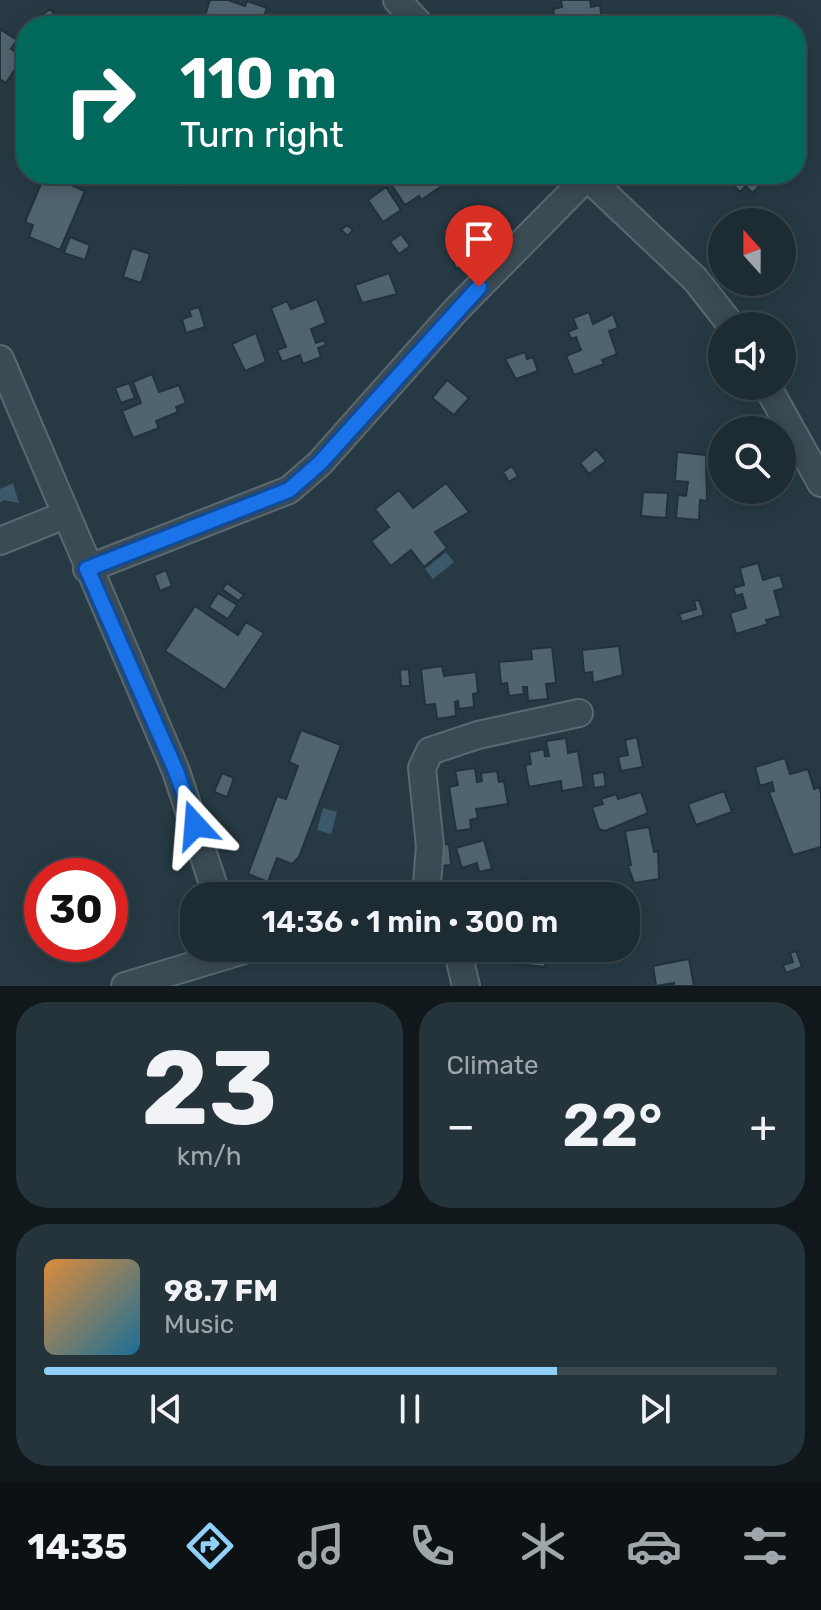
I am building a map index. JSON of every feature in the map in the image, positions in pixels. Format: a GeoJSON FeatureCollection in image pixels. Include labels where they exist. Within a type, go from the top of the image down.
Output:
{"type":"FeatureCollection","features":[{"type":"Feature","properties":{"kind":"street"},"geometry":{"type":"LineString","coordinates":[[397,0],[412,16]]}},
{"type":"Feature","properties":{"kind":"street"},"geometry":{"type":"LineString","coordinates":[[87,569],[289,490],[320,463],[457,309],[577,184]]}},
{"type":"Feature","properties":{"kind":"street"},"geometry":{"type":"LineString","coordinates":[[595,184],[695,279],[721,312]]}},
{"type":"Feature","properties":{"kind":"street"},"geometry":{"type":"LineString","coordinates":[[0,359],[87,569],[176,771],[212,882]]}},
{"type":"Feature","properties":{"kind":"street"},"geometry":{"type":"LineString","coordinates":[[776,400],[818,468]]}},
{"type":"Feature","properties":{"kind":"street"},"geometry":{"type":"LineString","coordinates":[[0,541],[65,515]]}},
{"type":"Feature","properties":{"kind":"street"},"geometry":{"type":"LineString","coordinates":[[427,882],[430,846],[422,768],[430,751],[478,735],[579,713]]}},
{"type":"Feature","properties":{"kind":"street"},"geometry":{"type":"LineString","coordinates":[[125,986],[191,976],[216,962]]}},
{"type":"Feature","properties":{"kind":"street"},"geometry":{"type":"LineString","coordinates":[[460,962],[466,986]]}},
{"type":"Feature","properties":{"kind":"water"},"geometry":{"type":"Polygon","coordinates":[[[13,483],[19,503],[4,500],[0,503],[0,489],[13,483]]]}},
{"type":"Feature","properties":{"kind":"water"},"geometry":{"type":"Polygon","coordinates":[[[446,552],[454,562],[433,579],[425,569],[446,552]]]}},
{"type":"Feature","properties":{"kind":"water"},"geometry":{"type":"Polygon","coordinates":[[[323,808],[337,812],[331,834],[317,830],[323,808]]]}},
{"type":"Feature","properties":{"kind":"building"},"geometry":{"type":"Polygon","coordinates":[[[210,0],[228,0],[245,6],[247,1],[267,8],[264,16],[205,16],[210,0]]]}},
{"type":"Feature","properties":{"kind":"building"},"geometry":{"type":"Polygon","coordinates":[[[561,0],[590,0],[591,7],[600,5],[602,16],[554,16],[553,9],[562,7],[561,0]]]}},
{"type":"Feature","properties":{"kind":"building"},"geometry":{"type":"Polygon","coordinates":[[[50,9],[56,16],[41,16],[50,9]]]}},
{"type":"Feature","properties":{"kind":"building"},"geometry":{"type":"Polygon","coordinates":[[[0,29],[16,39],[11,49],[16,52],[16,68],[6,83],[0,79],[0,29]]]}},
{"type":"Feature","properties":{"kind":"building"},"geometry":{"type":"Polygon","coordinates":[[[41,184],[69,184],[85,191],[60,250],[29,237],[33,225],[25,222],[41,184]]]}},
{"type":"Feature","properties":{"kind":"building"},"geometry":{"type":"Polygon","coordinates":[[[391,184],[445,184],[421,200],[419,196],[405,205],[391,184]]]}},
{"type":"Feature","properties":{"kind":"building"},"geometry":{"type":"Polygon","coordinates":[[[733,184],[762,184],[752,193],[746,186],[740,192],[733,184]]]}},
{"type":"Feature","properties":{"kind":"building"},"geometry":{"type":"Polygon","coordinates":[[[386,187],[401,210],[383,222],[368,200],[386,187]]]}},
{"type":"Feature","properties":{"kind":"building"},"geometry":{"type":"Polygon","coordinates":[[[347,225],[353,230],[348,236],[341,230],[347,225]]]}},
{"type":"Feature","properties":{"kind":"building"},"geometry":{"type":"Polygon","coordinates":[[[401,234],[410,246],[399,254],[390,242],[401,234]]]}},
{"type":"Feature","properties":{"kind":"building"},"geometry":{"type":"Polygon","coordinates":[[[70,237],[90,245],[85,260],[64,253],[70,237]]]}},
{"type":"Feature","properties":{"kind":"building"},"geometry":{"type":"Polygon","coordinates":[[[132,248],[150,254],[141,283],[123,277],[132,248]]]}},
{"type":"Feature","properties":{"kind":"building"},"geometry":{"type":"Polygon","coordinates":[[[465,251],[470,264],[456,269],[451,256],[465,251]]]}},
{"type":"Feature","properties":{"kind":"building"},"geometry":{"type":"Polygon","coordinates":[[[389,273],[397,294],[362,303],[355,285],[389,273]]]}},
{"type":"Feature","properties":{"kind":"building"},"geometry":{"type":"Polygon","coordinates":[[[317,299],[326,323],[311,329],[316,343],[324,340],[326,345],[318,348],[321,357],[303,364],[300,355],[282,362],[277,350],[286,347],[271,308],[287,301],[291,309],[317,299]]]}},
{"type":"Feature","properties":{"kind":"building"},"geometry":{"type":"Polygon","coordinates":[[[199,307],[205,327],[186,333],[182,319],[191,316],[189,310],[199,307]]]}},
{"type":"Feature","properties":{"kind":"building"},"geometry":{"type":"Polygon","coordinates":[[[589,312],[593,324],[613,314],[618,328],[609,331],[617,354],[602,360],[604,364],[574,375],[566,356],[581,350],[576,337],[571,339],[568,332],[577,328],[573,318],[589,312]]]}},
{"type":"Feature","properties":{"kind":"building"},"geometry":{"type":"Polygon","coordinates":[[[256,333],[266,362],[245,371],[232,344],[256,333]]]}},
{"type":"Feature","properties":{"kind":"building"},"geometry":{"type":"Polygon","coordinates":[[[525,352],[527,359],[533,357],[538,371],[516,379],[505,359],[525,352]]]}},
{"type":"Feature","properties":{"kind":"building"},"geometry":{"type":"Polygon","coordinates":[[[152,374],[159,392],[179,385],[186,403],[176,407],[178,412],[156,421],[159,428],[133,438],[122,411],[141,403],[133,382],[152,374]]]}},
{"type":"Feature","properties":{"kind":"building"},"geometry":{"type":"Polygon","coordinates":[[[447,380],[469,398],[454,415],[432,398],[447,380]]]}},
{"type":"Feature","properties":{"kind":"building"},"geometry":{"type":"Polygon","coordinates":[[[129,383],[135,398],[121,403],[115,388],[129,383]]]}},
{"type":"Feature","properties":{"kind":"building"},"geometry":{"type":"Polygon","coordinates":[[[596,449],[606,461],[589,474],[580,463],[596,449]]]}},
{"type":"Feature","properties":{"kind":"building"},"geometry":{"type":"Polygon","coordinates":[[[677,452],[706,455],[707,501],[700,500],[699,520],[676,518],[678,495],[686,496],[688,482],[675,481],[677,452]]]}},
{"type":"Feature","properties":{"kind":"building"},"geometry":{"type":"Polygon","coordinates":[[[512,466],[518,476],[509,482],[503,472],[512,466]]]}},
{"type":"Feature","properties":{"kind":"building"},"geometry":{"type":"Polygon","coordinates":[[[446,483],[469,512],[435,532],[447,548],[424,567],[411,550],[391,566],[371,541],[389,527],[375,509],[399,490],[413,508],[446,483]]]}},
{"type":"Feature","properties":{"kind":"building"},"geometry":{"type":"Polygon","coordinates":[[[643,492],[668,493],[666,518],[641,516],[643,492]]]}},
{"type":"Feature","properties":{"kind":"building"},"geometry":{"type":"Polygon","coordinates":[[[758,563],[763,580],[780,575],[784,588],[774,591],[781,616],[766,620],[768,624],[736,634],[730,613],[746,608],[742,594],[736,596],[733,588],[744,585],[740,568],[758,563]]]}},
{"type":"Feature","properties":{"kind":"building"},"geometry":{"type":"Polygon","coordinates":[[[166,570],[172,586],[160,591],[154,575],[166,570]]]}},
{"type":"Feature","properties":{"kind":"building"},"geometry":{"type":"Polygon","coordinates":[[[227,583],[244,595],[239,601],[222,589],[227,583]]]}},
{"type":"Feature","properties":{"kind":"building"},"geometry":{"type":"Polygon","coordinates":[[[218,593],[237,605],[228,619],[209,607],[218,593]]]}},
{"type":"Feature","properties":{"kind":"building"},"geometry":{"type":"Polygon","coordinates":[[[699,600],[704,615],[682,622],[679,614],[696,609],[694,601],[699,600]]]}},
{"type":"Feature","properties":{"kind":"building"},"geometry":{"type":"Polygon","coordinates":[[[195,606],[238,635],[246,622],[264,633],[225,690],[165,651],[195,606]]]}},
{"type":"Feature","properties":{"kind":"building"},"geometry":{"type":"Polygon","coordinates":[[[619,646],[623,675],[593,683],[592,672],[584,673],[582,650],[619,646]]]}},
{"type":"Feature","properties":{"kind":"building"},"geometry":{"type":"Polygon","coordinates":[[[552,647],[556,683],[546,684],[548,699],[528,701],[527,687],[523,687],[524,694],[509,696],[507,683],[501,684],[499,662],[532,659],[531,649],[552,647]]]}},
{"type":"Feature","properties":{"kind":"building"},"geometry":{"type":"Polygon","coordinates":[[[442,666],[444,676],[476,672],[478,693],[473,694],[474,707],[459,709],[458,701],[455,702],[456,716],[437,719],[435,704],[425,705],[421,669],[442,666]]]}},
{"type":"Feature","properties":{"kind":"building"},"geometry":{"type":"Polygon","coordinates":[[[409,669],[410,686],[401,686],[400,670],[409,669]]]}},
{"type":"Feature","properties":{"kind":"building"},"geometry":{"type":"Polygon","coordinates":[[[301,730],[341,745],[299,857],[292,864],[277,858],[268,882],[248,874],[277,796],[286,799],[298,766],[289,762],[301,730]]]}},
{"type":"Feature","properties":{"kind":"building"},"geometry":{"type":"Polygon","coordinates":[[[637,737],[643,767],[621,771],[618,757],[628,755],[625,740],[637,737]]]}},
{"type":"Feature","properties":{"kind":"building"},"geometry":{"type":"Polygon","coordinates":[[[566,738],[568,753],[578,751],[584,787],[562,791],[561,781],[529,787],[525,765],[531,764],[529,752],[544,749],[545,756],[549,756],[546,741],[566,738]]]}},
{"type":"Feature","properties":{"kind":"building"},"geometry":{"type":"Polygon","coordinates":[[[785,758],[790,774],[808,769],[814,789],[819,787],[821,794],[821,847],[793,855],[769,792],[774,791],[772,782],[760,786],[755,767],[785,758]]]}},
{"type":"Feature","properties":{"kind":"building"},"geometry":{"type":"Polygon","coordinates":[[[475,768],[477,782],[482,781],[481,773],[497,771],[499,782],[504,781],[508,804],[476,809],[478,818],[470,820],[471,829],[456,831],[449,787],[458,785],[455,771],[475,768]]]}},
{"type":"Feature","properties":{"kind":"building"},"geometry":{"type":"Polygon","coordinates":[[[604,772],[606,786],[594,788],[592,774],[604,772]]]}},
{"type":"Feature","properties":{"kind":"building"},"geometry":{"type":"Polygon","coordinates":[[[222,773],[234,778],[227,797],[214,792],[222,773]]]}},
{"type":"Feature","properties":{"kind":"building"},"geometry":{"type":"Polygon","coordinates":[[[724,791],[732,812],[696,825],[688,804],[724,791]]]}},
{"type":"Feature","properties":{"kind":"building"},"geometry":{"type":"Polygon","coordinates":[[[641,792],[648,813],[605,831],[599,829],[592,807],[603,804],[601,799],[616,794],[618,799],[641,792]]]}},
{"type":"Feature","properties":{"kind":"building"},"geometry":{"type":"Polygon","coordinates":[[[649,827],[654,852],[658,851],[659,879],[634,882],[628,866],[631,865],[625,831],[649,827]]]}},
{"type":"Feature","properties":{"kind":"building"},"geometry":{"type":"Polygon","coordinates":[[[484,840],[492,869],[479,872],[477,863],[462,868],[456,848],[484,840]]]}},
{"type":"Feature","properties":{"kind":"building"},"geometry":{"type":"Polygon","coordinates":[[[449,844],[451,865],[439,866],[437,846],[449,844]]]}},
{"type":"Feature","properties":{"kind":"building"},"geometry":{"type":"Polygon","coordinates":[[[796,951],[802,967],[786,973],[783,965],[793,962],[790,953],[796,951]]]}},
{"type":"Feature","properties":{"kind":"building"},"geometry":{"type":"Polygon","coordinates":[[[689,959],[694,986],[674,986],[674,983],[656,986],[653,966],[689,959]]]}},
{"type":"Feature","properties":{"kind":"building"},"geometry":{"type":"Polygon","coordinates":[[[509,962],[546,962],[545,967],[509,962]]]}},
{"type":"Feature","properties":{"kind":"route"},"geometry":{"type":"LineString","coordinates":[[195,825],[176,771],[87,569],[289,490],[320,463],[479,287]]}}]}
